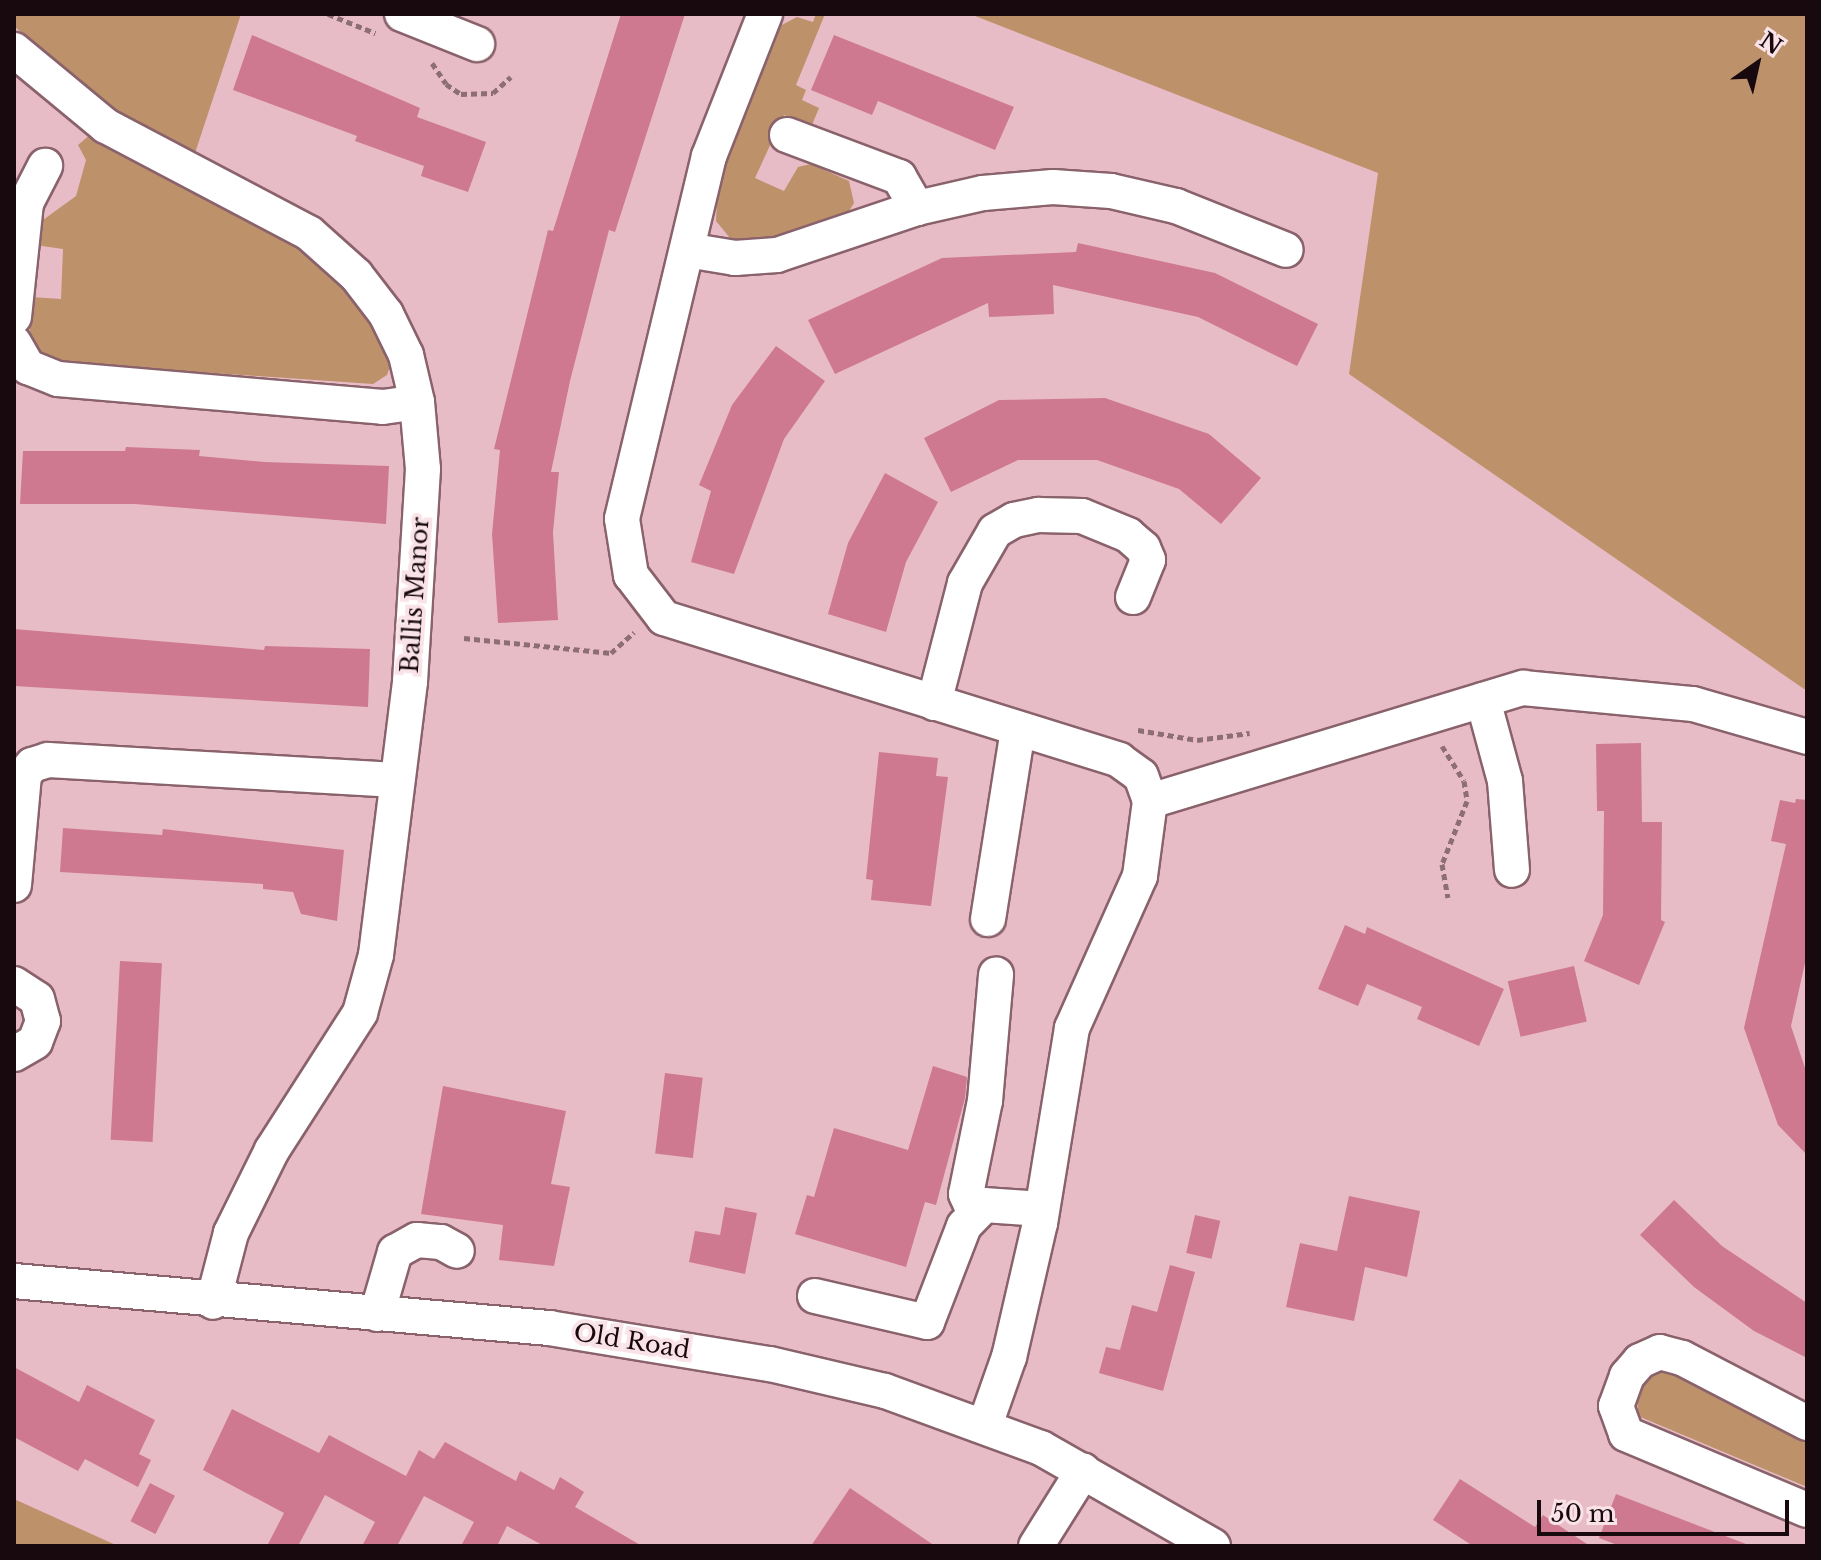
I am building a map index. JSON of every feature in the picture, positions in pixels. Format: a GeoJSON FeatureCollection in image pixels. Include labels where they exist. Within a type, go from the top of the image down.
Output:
{"type":"FeatureCollection","features":[{"type":"Feature","properties":{"kind":"street"},"geometry":{"type":"LineString","coordinates":[[402,14],[477,44]]}},
{"type":"Feature","properties":{"kind":"street"},"geometry":{"type":"LineString","coordinates":[[765,14],[709,156],[622,519],[631,575],[657,611],[695,630],[1119,760],[1141,776],[1150,801],[1140,876],[1072,1028],[1042,1209],[1009,1357],[985,1425]]}},
{"type":"Feature","properties":{"kind":"street","name":"Ballis Manor"},"geometry":{"type":"LineString","coordinates":[[14,50],[106,126],[271,209],[333,254],[386,314],[406,355],[417,402],[423,469],[410,682],[376,955],[360,1013],[265,1164],[231,1233],[213,1302]]}},
{"type":"Feature","properties":{"kind":"street"},"geometry":{"type":"LineString","coordinates":[[787,135],[899,177],[917,208]]}},
{"type":"Feature","properties":{"kind":"street"},"geometry":{"type":"LineString","coordinates":[[14,317],[26,203],[45,166]]}},
{"type":"Feature","properties":{"kind":"street"},"geometry":{"type":"LineString","coordinates":[[687,250],[735,258],[777,255],[917,208],[983,193],[1053,187],[1111,191],[1176,206],[1286,250]]}},
{"type":"Feature","properties":{"kind":"street"},"geometry":{"type":"LineString","coordinates":[[14,343],[28,367],[58,379],[383,407],[417,402]]}},
{"type":"Feature","properties":{"kind":"street"},"geometry":{"type":"LineString","coordinates":[[934,703],[965,583],[995,531],[1014,520],[1038,515],[1082,516],[1128,535],[1143,548],[1148,560],[1133,597]]}},
{"type":"Feature","properties":{"kind":"street"},"geometry":{"type":"LineString","coordinates":[[1150,801],[1486,714],[1523,688],[1693,704],[1807,737]]}},
{"type":"Feature","properties":{"kind":"street"},"geometry":{"type":"LineString","coordinates":[[1486,714],[1505,781],[1512,870]]}},
{"type":"Feature","properties":{"kind":"street"},"geometry":{"type":"LineString","coordinates":[[988,919],[1018,729]]}},
{"type":"Feature","properties":{"kind":"street"},"geometry":{"type":"LineString","coordinates":[[14,885],[24,775],[32,765],[48,760],[396,780]]}},
{"type":"Feature","properties":{"kind":"street"},"geometry":{"type":"LineString","coordinates":[[975,1214],[966,1194],[985,1101],[996,974]]}},
{"type":"Feature","properties":{"kind":"street"},"geometry":{"type":"LineString","coordinates":[[14,984],[37,999],[43,1021],[35,1042],[14,1054]]}},
{"type":"Feature","properties":{"kind":"street"},"geometry":{"type":"LineString","coordinates":[[815,1296],[927,1322],[937,1308],[964,1226],[984,1205],[1042,1209]]}},
{"type":"Feature","properties":{"kind":"street"},"geometry":{"type":"LineString","coordinates":[[377,1314],[395,1252],[417,1240],[441,1242],[457,1251]]}},
{"type":"Feature","properties":{"kind":"street","name":"Old Road"},"geometry":{"type":"LineString","coordinates":[[14,1281],[213,1302],[549,1328],[756,1361],[885,1391],[985,1425],[1083,1471],[1213,1546]]}},
{"type":"Feature","properties":{"kind":"street"},"geometry":{"type":"LineString","coordinates":[[1807,1423],[1682,1358],[1660,1352],[1640,1361],[1627,1376],[1616,1406],[1626,1434],[1807,1510]]}},
{"type":"Feature","properties":{"kind":"street"},"geometry":{"type":"LineString","coordinates":[[1036,1546],[1083,1471]]}},
{"type":"Feature","properties":{"kind":"path"},"geometry":{"type":"LineString","coordinates":[[464,638],[611,653],[657,611]]}},
{"type":"Feature","properties":{"kind":"path"},"geometry":{"type":"LineString","coordinates":[[1429,746],[1440,743],[1486,714]]}},
{"type":"Feature","properties":{"kind":"path"},"geometry":{"type":"LineString","coordinates":[[1122,726],[1197,740],[1258,732]]}},
{"type":"Feature","properties":{"kind":"path"},"geometry":{"type":"LineString","coordinates":[[1440,743],[1464,781],[1467,801],[1442,864],[1448,897]]}},
{"type":"Feature","properties":{"kind":"shaded area"},"geometry":{"type":"Polygon","coordinates":[[[14,14],[241,14],[195,153],[114,115],[14,26],[14,14]]]}},
{"type":"Feature","properties":{"kind":"shaded area"},"geometry":{"type":"Polygon","coordinates":[[[816,14],[825,14],[796,85],[806,90],[802,100],[819,108],[812,125],[784,115],[755,178],[784,191],[798,167],[811,164],[849,181],[854,203],[846,216],[756,244],[730,238],[716,221],[718,181],[778,27],[797,17],[813,22],[816,14]]]}},
{"type":"Feature","properties":{"kind":"shaded area"},"geometry":{"type":"Polygon","coordinates":[[[970,14],[1807,14],[1807,691],[1349,374],[1378,173],[970,14]]]}},
{"type":"Feature","properties":{"kind":"shaded area"},"geometry":{"type":"Polygon","coordinates":[[[91,134],[281,233],[349,287],[392,361],[387,375],[373,384],[54,362],[30,347],[30,297],[61,299],[63,249],[35,245],[38,232],[43,220],[76,196],[86,160],[78,145],[91,134]]]}},
{"type":"Feature","properties":{"kind":"shaded area"},"geometry":{"type":"Polygon","coordinates":[[[1673,1369],[1807,1437],[1807,1487],[1638,1416],[1637,1389],[1655,1370],[1673,1369]]]}},
{"type":"Feature","properties":{"kind":"shaded area"},"geometry":{"type":"Polygon","coordinates":[[[14,1499],[118,1546],[14,1546],[14,1499]]]}},
{"type":"Feature","properties":{"kind":"building"},"geometry":{"type":"Polygon","coordinates":[[[621,14],[685,14],[615,232],[609,230],[570,381],[551,472],[559,472],[553,532],[558,620],[498,623],[492,534],[500,450],[494,449],[548,230],[553,231],[621,14]]]}},
{"type":"Feature","properties":{"kind":"building"},"geometry":{"type":"Polygon","coordinates":[[[252,35],[420,108],[417,117],[486,142],[468,192],[421,176],[424,166],[355,141],[357,136],[233,90],[252,35]]]}},
{"type":"Feature","properties":{"kind":"building"},"geometry":{"type":"Polygon","coordinates":[[[834,35],[1014,107],[995,150],[878,101],[872,115],[811,90],[834,35]]]}},
{"type":"Feature","properties":{"kind":"building"},"geometry":{"type":"Polygon","coordinates":[[[1078,243],[1215,273],[1318,324],[1297,366],[1198,317],[1053,285],[1054,314],[989,317],[988,303],[835,374],[808,320],[942,258],[1076,252],[1078,243]]]}},
{"type":"Feature","properties":{"kind":"building"},"geometry":{"type":"Polygon","coordinates":[[[776,346],[825,381],[784,439],[734,574],[691,562],[711,491],[699,485],[732,405],[776,346]]]}},
{"type":"Feature","properties":{"kind":"building"},"geometry":{"type":"Polygon","coordinates":[[[1105,398],[1209,434],[1261,478],[1221,524],[1179,489],[1097,460],[1018,460],[951,492],[924,438],[999,400],[1105,398]]]}},
{"type":"Feature","properties":{"kind":"building"},"geometry":{"type":"Polygon","coordinates":[[[126,447],[200,450],[199,456],[264,462],[389,466],[386,524],[135,504],[20,504],[23,451],[125,451],[126,447]]]}},
{"type":"Feature","properties":{"kind":"building"},"geometry":{"type":"Polygon","coordinates":[[[885,473],[938,502],[906,562],[886,632],[828,614],[848,543],[885,473]]]}},
{"type":"Feature","properties":{"kind":"building"},"geometry":{"type":"Polygon","coordinates":[[[14,629],[264,650],[265,646],[370,649],[368,707],[14,686],[14,629]]]}},
{"type":"Feature","properties":{"kind":"building"},"geometry":{"type":"Polygon","coordinates":[[[1641,743],[1642,822],[1662,822],[1661,920],[1665,922],[1639,985],[1584,961],[1603,915],[1604,811],[1597,811],[1596,744],[1641,743]]]}},
{"type":"Feature","properties":{"kind":"building"},"geometry":{"type":"Polygon","coordinates":[[[879,752],[938,758],[936,776],[948,777],[931,906],[871,900],[873,880],[866,879],[879,752]]]}},
{"type":"Feature","properties":{"kind":"building"},"geometry":{"type":"Polygon","coordinates":[[[1796,799],[1807,800],[1807,954],[1791,1026],[1807,1074],[1807,1155],[1778,1125],[1744,1028],[1786,844],[1771,841],[1780,800],[1795,803],[1796,799]]]}},
{"type":"Feature","properties":{"kind":"building"},"geometry":{"type":"Polygon","coordinates":[[[63,828],[162,835],[163,829],[344,850],[337,921],[301,914],[293,892],[263,889],[263,884],[60,872],[63,828]]]}},
{"type":"Feature","properties":{"kind":"building"},"geometry":{"type":"Polygon","coordinates":[[[1345,925],[1365,934],[1367,927],[1504,989],[1479,1046],[1417,1019],[1422,1007],[1367,984],[1358,1006],[1318,989],[1345,925]]]}},
{"type":"Feature","properties":{"kind":"building"},"geometry":{"type":"Polygon","coordinates":[[[120,961],[162,963],[153,1142],[111,1140],[120,961]]]}},
{"type":"Feature","properties":{"kind":"building"},"geometry":{"type":"Polygon","coordinates":[[[1574,966],[1587,1022],[1521,1037],[1508,981],[1574,966]]]}},
{"type":"Feature","properties":{"kind":"building"},"geometry":{"type":"Polygon","coordinates":[[[933,1066],[967,1077],[965,1098],[936,1205],[925,1202],[906,1267],[795,1234],[807,1195],[814,1197],[834,1128],[908,1150],[933,1066]]]}},
{"type":"Feature","properties":{"kind":"building"},"geometry":{"type":"Polygon","coordinates":[[[665,1073],[703,1078],[693,1158],[655,1153],[665,1073]]]}},
{"type":"Feature","properties":{"kind":"building"},"geometry":{"type":"Polygon","coordinates":[[[443,1086],[566,1111],[551,1184],[570,1187],[554,1266],[499,1260],[503,1225],[421,1214],[443,1086]]]}},
{"type":"Feature","properties":{"kind":"building"},"geometry":{"type":"Polygon","coordinates":[[[1349,1196],[1420,1211],[1407,1277],[1365,1267],[1354,1321],[1286,1307],[1300,1243],[1337,1251],[1349,1196]]]}},
{"type":"Feature","properties":{"kind":"building"},"geometry":{"type":"Polygon","coordinates":[[[1674,1200],[1722,1246],[1807,1303],[1807,1358],[1754,1331],[1694,1287],[1640,1235],[1674,1200]]]}},
{"type":"Feature","properties":{"kind":"building"},"geometry":{"type":"Polygon","coordinates":[[[725,1207],[757,1213],[745,1274],[689,1262],[695,1231],[720,1235],[725,1207]]]}},
{"type":"Feature","properties":{"kind":"building"},"geometry":{"type":"Polygon","coordinates":[[[1195,1215],[1220,1221],[1212,1259],[1186,1253],[1195,1215]]]}},
{"type":"Feature","properties":{"kind":"building"},"geometry":{"type":"Polygon","coordinates":[[[1170,1265],[1195,1272],[1163,1391],[1099,1373],[1106,1347],[1120,1350],[1132,1305],[1157,1312],[1170,1265]]]}},
{"type":"Feature","properties":{"kind":"building"},"geometry":{"type":"Polygon","coordinates":[[[14,1367],[79,1402],[87,1385],[155,1420],[139,1454],[151,1460],[138,1487],[85,1459],[78,1471],[14,1437],[14,1367]]]}},
{"type":"Feature","properties":{"kind":"building"},"geometry":{"type":"Polygon","coordinates":[[[232,1409],[319,1453],[329,1435],[406,1476],[419,1450],[434,1459],[445,1442],[516,1481],[520,1471],[554,1490],[560,1477],[584,1492],[575,1507],[642,1546],[544,1546],[507,1526],[497,1546],[461,1546],[474,1522],[424,1496],[397,1546],[362,1546],[375,1522],[325,1495],[298,1546],[267,1546],[284,1513],[203,1470],[232,1409]]]}},
{"type":"Feature","properties":{"kind":"building"},"geometry":{"type":"Polygon","coordinates":[[[1460,1479],[1535,1527],[1543,1515],[1590,1546],[1473,1546],[1433,1520],[1460,1479]]]}},
{"type":"Feature","properties":{"kind":"building"},"geometry":{"type":"Polygon","coordinates":[[[150,1483],[175,1496],[155,1534],[130,1521],[150,1483]]]}},
{"type":"Feature","properties":{"kind":"building"},"geometry":{"type":"Polygon","coordinates":[[[850,1488],[935,1546],[811,1546],[850,1488]]]}},
{"type":"Feature","properties":{"kind":"building"},"geometry":{"type":"Polygon","coordinates":[[[1616,1494],[1746,1546],[1620,1546],[1599,1538],[1616,1494]]]}}]}
